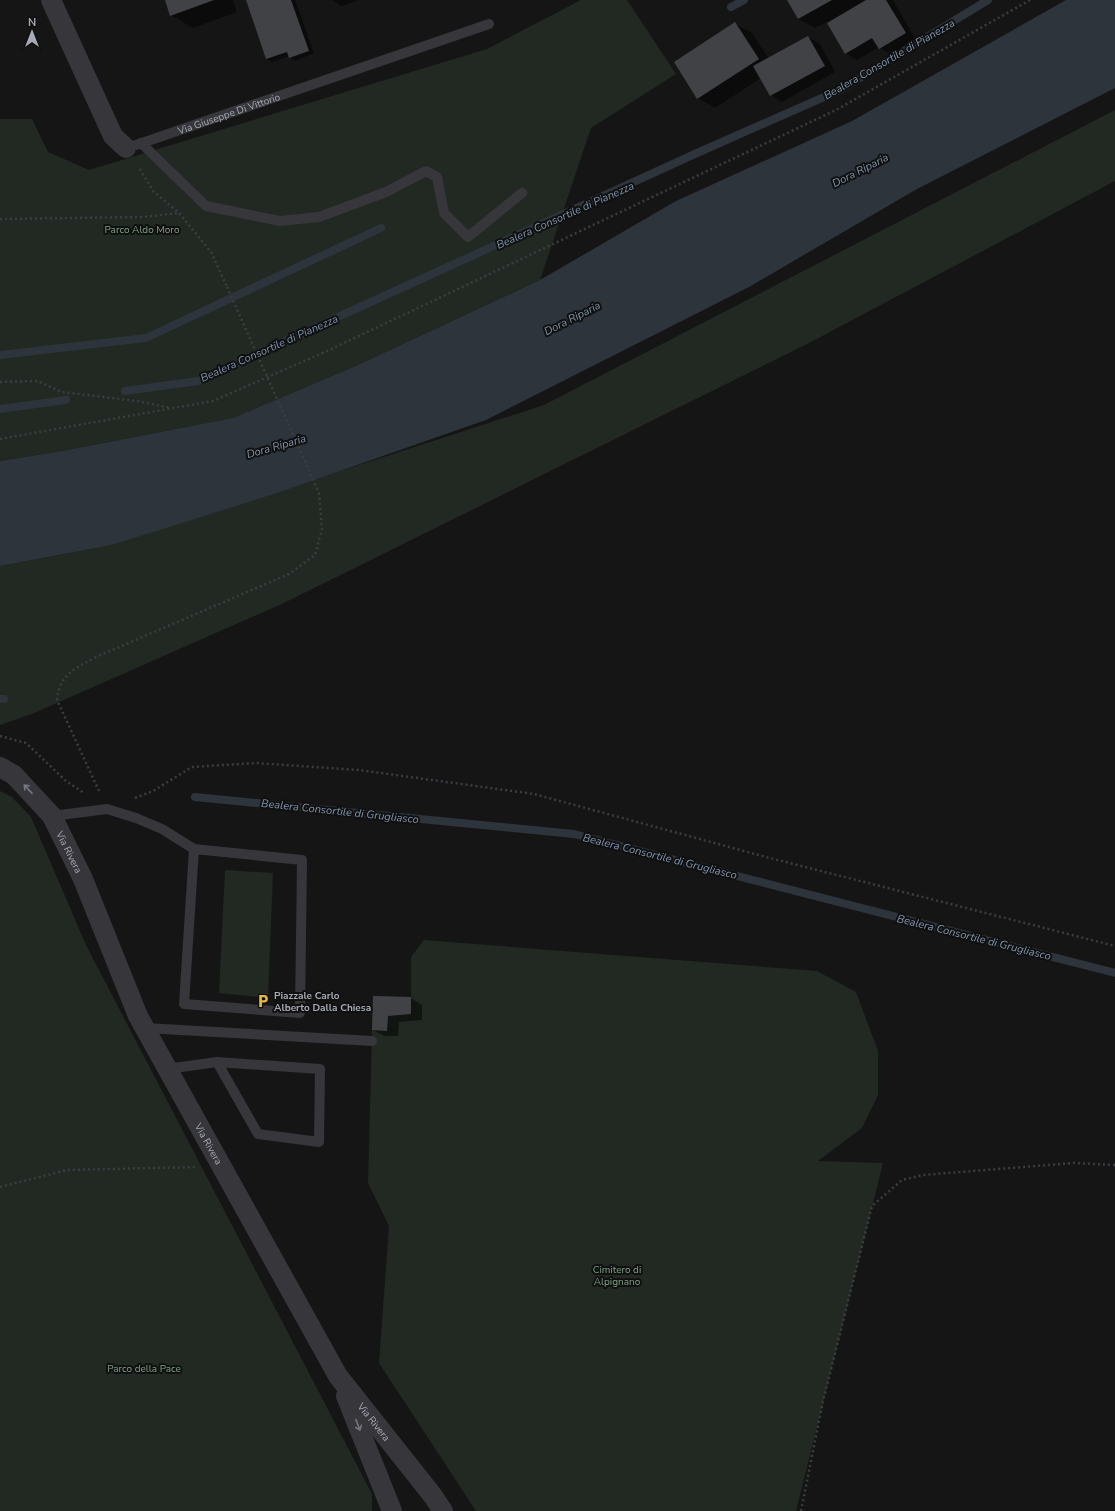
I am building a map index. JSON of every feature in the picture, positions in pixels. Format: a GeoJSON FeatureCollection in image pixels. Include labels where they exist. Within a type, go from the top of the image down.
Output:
{"type":"FeatureCollection","features":[{"type":"Feature","properties":{"kind":"street"},"geometry":{"type":"LineString","coordinates":[[51,0],[113,136],[134,146]]}},
{"type":"Feature","properties":{"kind":"street","name":"Via Rivera"},"geometry":{"type":"LineString","coordinates":[[0,767],[14,775],[52,816],[83,879],[138,1016],[338,1376],[433,1496],[443,1511]]}},
{"type":"Feature","properties":{"kind":"street"},"geometry":{"type":"LineString","coordinates":[[338,1376],[392,1511]]}},
{"type":"Feature","properties":{"kind":"lane","name":"Via Giuseppe Di Vittorio"},"geometry":{"type":"LineString","coordinates":[[134,146],[489,24]]}},
{"type":"Feature","properties":{"kind":"lane"},"geometry":{"type":"LineString","coordinates":[[134,146],[206,206],[280,221],[318,218],[386,192],[426,171],[437,177],[444,213],[468,238],[522,193]]}},
{"type":"Feature","properties":{"kind":"lane"},"geometry":{"type":"LineString","coordinates":[[52,816],[107,810],[136,818],[162,829],[194,849],[302,860],[300,1013],[184,1004],[194,849]]}},
{"type":"Feature","properties":{"kind":"lane"},"geometry":{"type":"LineString","coordinates":[[145,1028],[372,1041]]}},
{"type":"Feature","properties":{"kind":"lane"},"geometry":{"type":"LineString","coordinates":[[167,1069],[217,1062],[320,1069],[319,1142],[258,1134],[217,1062]]}},
{"type":"Feature","properties":{"kind":"path"},"geometry":{"type":"LineString","coordinates":[[0,439],[213,401],[325,352],[836,110],[1030,0]]}},
{"type":"Feature","properties":{"kind":"path"},"geometry":{"type":"LineString","coordinates":[[107,810],[57,700],[58,686],[70,672],[96,657],[200,614],[289,574],[315,555],[322,529],[319,494],[211,252],[179,213],[153,191],[134,146]]}},
{"type":"Feature","properties":{"kind":"path"},"geometry":{"type":"LineString","coordinates":[[0,219],[143,217],[179,213]]}},
{"type":"Feature","properties":{"kind":"path"},"geometry":{"type":"LineString","coordinates":[[0,382],[37,381],[62,392],[137,401],[173,408]]}},
{"type":"Feature","properties":{"kind":"path"},"geometry":{"type":"LineString","coordinates":[[0,736],[26,743],[66,781],[107,810]]}},
{"type":"Feature","properties":{"kind":"path"},"geometry":{"type":"LineString","coordinates":[[107,810],[153,791],[192,767],[255,763],[367,771],[534,794],[766,857],[1115,946]]}},
{"type":"Feature","properties":{"kind":"path"},"geometry":{"type":"LineString","coordinates":[[801,1511],[823,1402],[872,1206],[902,1180],[923,1175],[1073,1163],[1115,1165]]}},
{"type":"Feature","properties":{"kind":"path"},"geometry":{"type":"LineString","coordinates":[[0,1186],[67,1170],[202,1167]]}},
{"type":"Feature","properties":{"kind":"green space","name":"Parco Aldo Moro"},"geometry":{"type":"Polygon","coordinates":[[[581,0],[627,0],[676,74],[591,128],[540,280],[358,365],[233,418],[62,451],[0,461],[0,119],[32,119],[48,152],[89,170],[487,49],[581,0]]]}},
{"type":"Feature","properties":{"kind":"green space"},"geometry":{"type":"Polygon","coordinates":[[[1115,110],[1115,181],[809,343],[284,603],[32,714],[0,725],[0,566],[112,545],[544,405],[1115,110]]]}},
{"type":"Feature","properties":{"kind":"green space","name":"Parco della Pace"},"geometry":{"type":"Polygon","coordinates":[[[0,791],[12,797],[31,817],[86,945],[372,1494],[372,1511],[0,1511],[0,791]]]}},
{"type":"Feature","properties":{"kind":"green space"},"geometry":{"type":"Polygon","coordinates":[[[225,870],[273,873],[268,998],[219,993],[225,870]]]}},
{"type":"Feature","properties":{"kind":"green space","name":"Cimitero di Alpignano"},"geometry":{"type":"Polygon","coordinates":[[[424,940],[817,971],[856,992],[878,1051],[878,1095],[862,1128],[818,1161],[883,1163],[796,1511],[476,1511],[379,1363],[389,1226],[368,1183],[373,996],[411,997],[411,957],[424,940]]]}},
{"type":"Feature","properties":{"kind":"water","name":"Dora Riparia"},"geometry":{"type":"Polygon","coordinates":[[[1066,0],[1115,0],[1115,88],[917,189],[749,287],[486,420],[277,493],[112,545],[0,566],[0,461],[62,451],[233,418],[358,365],[540,280],[676,201],[852,121],[1066,0]]]}},
{"type":"Feature","properties":{"kind":"building"},"geometry":{"type":"Polygon","coordinates":[[[165,0],[214,0],[170,16],[165,0]]]}},
{"type":"Feature","properties":{"kind":"building"},"geometry":{"type":"Polygon","coordinates":[[[246,0],[291,0],[309,51],[289,58],[287,52],[266,59],[246,0]]]}},
{"type":"Feature","properties":{"kind":"building"},"geometry":{"type":"Polygon","coordinates":[[[787,0],[832,0],[798,19],[787,0]]]}},
{"type":"Feature","properties":{"kind":"building"},"geometry":{"type":"Polygon","coordinates":[[[866,0],[886,0],[906,33],[879,49],[872,38],[845,54],[827,23],[866,0]]]}},
{"type":"Feature","properties":{"kind":"building"},"geometry":{"type":"Polygon","coordinates":[[[735,22],[759,59],[697,99],[674,62],[735,22]]]}},
{"type":"Feature","properties":{"kind":"building"},"geometry":{"type":"Polygon","coordinates":[[[808,36],[825,66],[770,96],[753,66],[808,36]]]}},
{"type":"Feature","properties":{"kind":"building"},"geometry":{"type":"Polygon","coordinates":[[[373,996],[411,997],[411,1014],[388,1016],[387,1031],[372,1030],[373,996]]]}},
{"type":"Feature","properties":{"kind":"waterway"},"geometry":{"type":"LineString","coordinates":[[731,7],[744,0]]}},
{"type":"Feature","properties":{"kind":"waterway","name":"Bealera Consortile di Pianezza"},"geometry":{"type":"LineString","coordinates":[[125,391],[198,381],[697,153],[840,90],[988,0]]}},
{"type":"Feature","properties":{"kind":"waterway"},"geometry":{"type":"LineString","coordinates":[[0,355],[146,338],[381,228]]}},
{"type":"Feature","properties":{"kind":"waterway","name":"Bealera Consortile di Pianezza"},"geometry":{"type":"LineString","coordinates":[[0,409],[66,400]]}},
{"type":"Feature","properties":{"kind":"waterway","name":"Bealera Consortile di Grugliasco"},"geometry":{"type":"LineString","coordinates":[[195,797],[574,834],[1115,973]]}},
{"type":"Feature","properties":{"kind":"place","name":"Piazzale Carlo Alberto Dalla Chiesa"},"geometry":{"type":"Point","coordinates":[263,1001]}}]}
